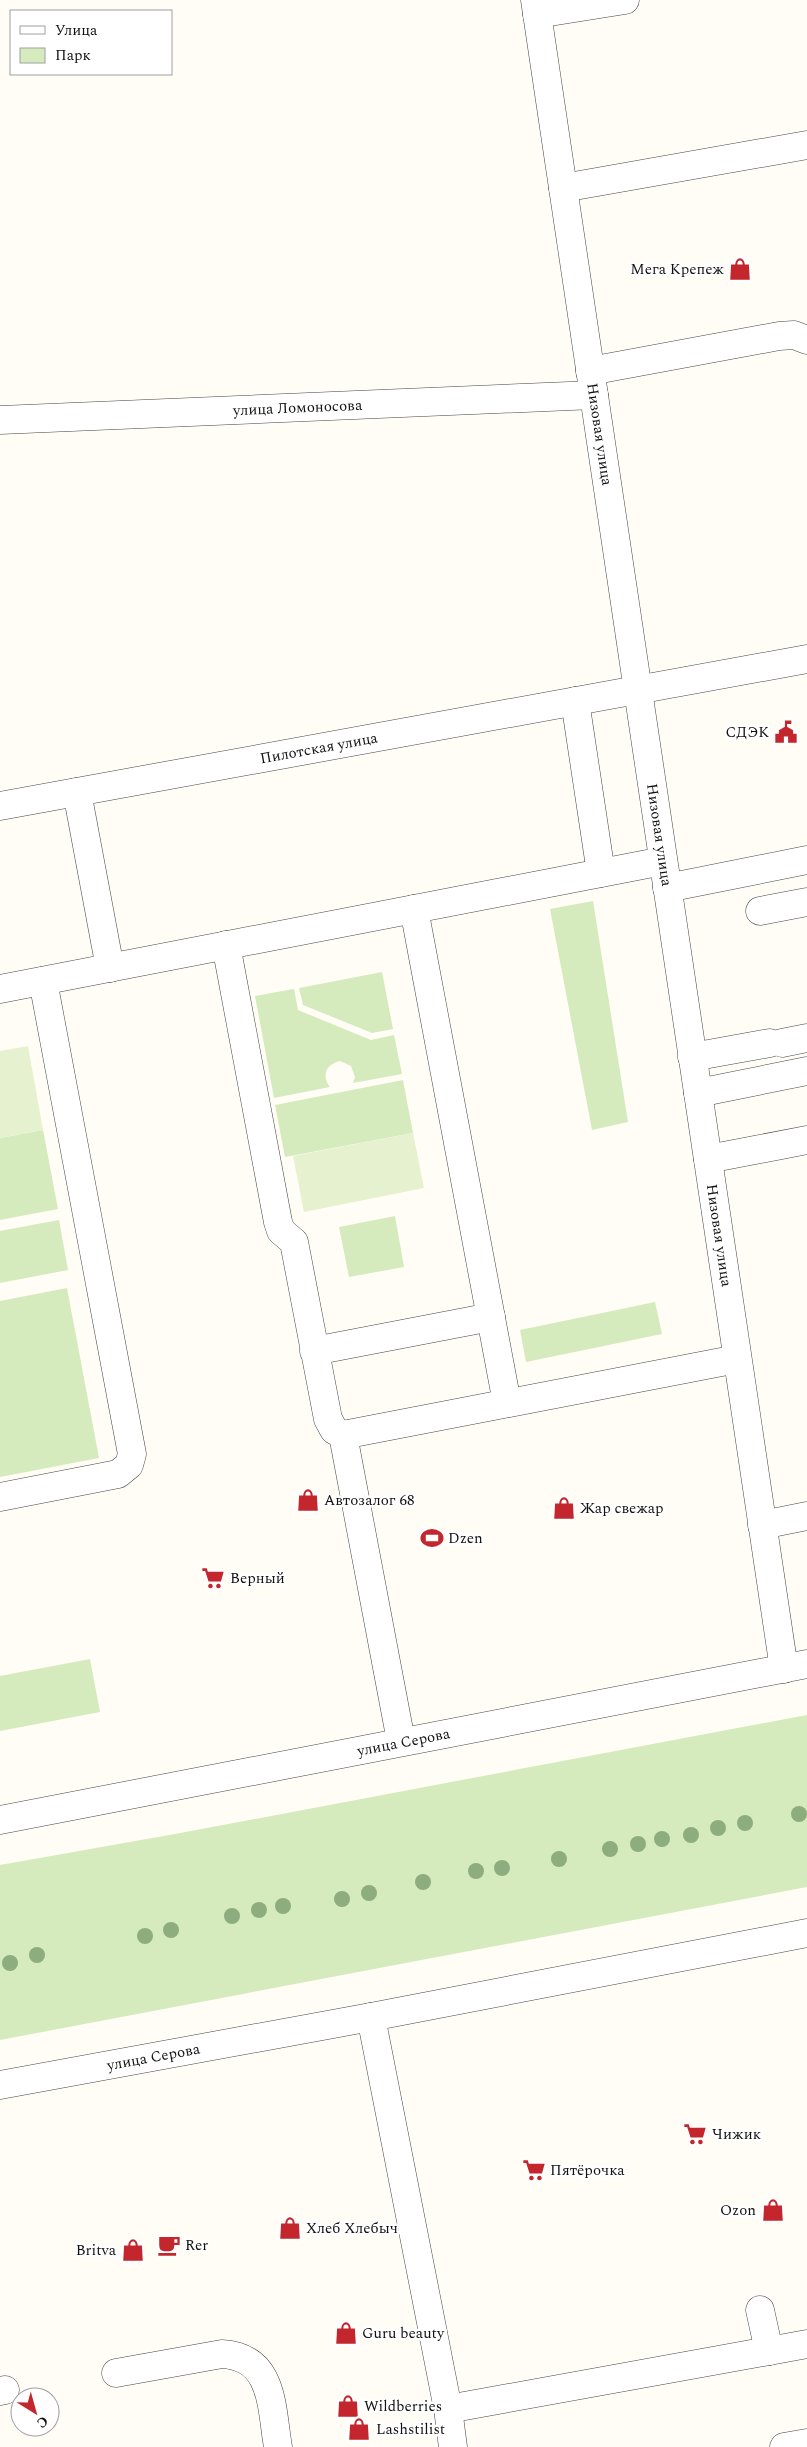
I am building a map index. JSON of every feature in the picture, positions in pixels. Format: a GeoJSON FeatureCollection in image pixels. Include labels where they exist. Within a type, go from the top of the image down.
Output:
{"type":"FeatureCollection","features":[{"type":"Feature","properties":{"kind":"street"},"geometry":{"type":"LineString","coordinates":[[536,7],[625,0]]}},
{"type":"Feature","properties":{"kind":"street","name":"Низовая улица"},"geometry":{"type":"LineString","coordinates":[[536,7],[762,1524],[795,1667]]}},
{"type":"Feature","properties":{"kind":"street"},"geometry":{"type":"LineString","coordinates":[[563,188],[807,145]]}},
{"type":"Feature","properties":{"kind":"street","name":"улица Ломоносова"},"geometry":{"type":"LineString","coordinates":[[0,420],[592,383],[779,336],[794,336],[807,340]]}},
{"type":"Feature","properties":{"kind":"street","name":"Пилотская улица"},"geometry":{"type":"LineString","coordinates":[[0,806],[807,659]]}},
{"type":"Feature","properties":{"kind":"street"},"geometry":{"type":"LineString","coordinates":[[575,701],[600,873]]}},
{"type":"Feature","properties":{"kind":"street"},"geometry":{"type":"LineString","coordinates":[[77,792],[110,968]]}},
{"type":"Feature","properties":{"kind":"street"},"geometry":{"type":"LineString","coordinates":[[667,888],[807,860]]}},
{"type":"Feature","properties":{"kind":"street"},"geometry":{"type":"LineString","coordinates":[[0,989],[663,861]]}},
{"type":"Feature","properties":{"kind":"street"},"geometry":{"type":"LineString","coordinates":[[760,911],[807,902]]}},
{"type":"Feature","properties":{"kind":"street"},"geometry":{"type":"LineString","coordinates":[[414,909],[507,1403]]}},
{"type":"Feature","properties":{"kind":"street"},"geometry":{"type":"LineString","coordinates":[[226,946],[278,1222],[281,1231],[294,1242],[328,1419],[334,1430],[343,1435],[738,1359]]}},
{"type":"Feature","properties":{"kind":"street"},"geometry":{"type":"LineString","coordinates":[[0,1497],[118,1474],[129,1465],[132,1454],[43,980]]}},
{"type":"Feature","properties":{"kind":"street"},"geometry":{"type":"LineString","coordinates":[[692,1058],[786,1041]]}},
{"type":"Feature","properties":{"kind":"street"},"geometry":{"type":"LineString","coordinates":[[698,1092],[807,1071]]}},
{"type":"Feature","properties":{"kind":"street"},"geometry":{"type":"LineString","coordinates":[[708,1159],[807,1140]]}},
{"type":"Feature","properties":{"kind":"street"},"geometry":{"type":"LineString","coordinates":[[314,1351],[491,1317]]}},
{"type":"Feature","properties":{"kind":"street"},"geometry":{"type":"LineString","coordinates":[[343,1435],[401,1742]]}},
{"type":"Feature","properties":{"kind":"street"},"geometry":{"type":"LineString","coordinates":[[762,1524],[807,1516]]}},
{"type":"Feature","properties":{"kind":"street","name":"улица Серова"},"geometry":{"type":"LineString","coordinates":[[0,1820],[795,1667]]}},
{"type":"Feature","properties":{"kind":"street","name":"улица Серова"},"geometry":{"type":"LineString","coordinates":[[0,2085],[371,2017],[807,1933]]}},
{"type":"Feature","properties":{"kind":"street"},"geometry":{"type":"LineString","coordinates":[[371,2017],[448,2409],[453,2447]]}},
{"type":"Feature","properties":{"kind":"street"},"geometry":{"type":"LineString","coordinates":[[760,2310],[769,2351]]}},
{"type":"Feature","properties":{"kind":"street"},"geometry":{"type":"LineString","coordinates":[[448,2409],[807,2344]]}},
{"type":"Feature","properties":{"kind":"street"},"geometry":{"type":"LineString","coordinates":[[116,2373],[222,2354],[235,2355],[247,2359],[257,2367],[264,2378],[278,2447]]}},
{"type":"Feature","properties":{"kind":"street"},"geometry":{"type":"LineString","coordinates":[[784,2447],[807,2443]]}},
{"type":"Feature","properties":{"kind":"green space"},"geometry":{"type":"Polygon","coordinates":[[[593,901],[628,1122],[592,1130],[550,909],[593,901]]]}},
{"type":"Feature","properties":{"kind":"green space"},"geometry":{"type":"Polygon","coordinates":[[[382,972],[393,1029],[372,1033],[303,1005],[299,988],[382,972]]]}},
{"type":"Feature","properties":{"kind":"green space"},"geometry":{"type":"Polygon","coordinates":[[[294,989],[298,1010],[371,1040],[394,1035],[402,1074],[353,1083],[355,1077],[351,1066],[340,1061],[331,1065],[326,1071],[327,1083],[330,1087],[274,1098],[255,996],[294,989]]]}},
{"type":"Feature","properties":{"kind":"green space"},"geometry":{"type":"Polygon","coordinates":[[[28,1046],[43,1130],[0,1138],[0,1051],[28,1046]]]}},
{"type":"Feature","properties":{"kind":"green space"},"geometry":{"type":"Polygon","coordinates":[[[403,1080],[413,1133],[285,1157],[275,1105],[403,1080]]]}},
{"type":"Feature","properties":{"kind":"green space"},"geometry":{"type":"Polygon","coordinates":[[[43,1130],[58,1209],[0,1220],[0,1138],[43,1130]]]}},
{"type":"Feature","properties":{"kind":"green space"},"geometry":{"type":"Polygon","coordinates":[[[413,1133],[424,1188],[304,1212],[293,1156],[413,1133]]]}},
{"type":"Feature","properties":{"kind":"green space"},"geometry":{"type":"Polygon","coordinates":[[[395,1216],[404,1267],[349,1277],[339,1227],[395,1216]]]}},
{"type":"Feature","properties":{"kind":"green space"},"geometry":{"type":"Polygon","coordinates":[[[59,1220],[68,1270],[0,1283],[0,1231],[59,1220]]]}},
{"type":"Feature","properties":{"kind":"green space"},"geometry":{"type":"Polygon","coordinates":[[[67,1288],[99,1458],[0,1477],[0,1301],[67,1288]]]}},
{"type":"Feature","properties":{"kind":"green space"},"geometry":{"type":"Polygon","coordinates":[[[655,1302],[662,1334],[526,1362],[520,1330],[655,1302]]]}},
{"type":"Feature","properties":{"kind":"green space"},"geometry":{"type":"Polygon","coordinates":[[[90,1659],[100,1712],[0,1731],[0,1676],[90,1659]]]}},
{"type":"Feature","properties":{"kind":"green space"},"geometry":{"type":"Polygon","coordinates":[[[807,1715],[807,1887],[0,2040],[0,1865],[175,1834],[807,1715]]]}},
{"type":"Feature","properties":{"kind":"place","name":"Мега Крепеж"},"geometry":{"type":"Point","coordinates":[740,269]}},
{"type":"Feature","properties":{"kind":"place","name":"СДЭК"},"geometry":{"type":"Point","coordinates":[786,732]}},
{"type":"Feature","properties":{"kind":"place","name":"Автозалог 68"},"geometry":{"type":"Point","coordinates":[308,1500]}},
{"type":"Feature","properties":{"kind":"place","name":"Жар свежар"},"geometry":{"type":"Point","coordinates":[564,1508]}},
{"type":"Feature","properties":{"kind":"place","name":"Dzen"},"geometry":{"type":"Point","coordinates":[432,1538]}},
{"type":"Feature","properties":{"kind":"place","name":"Верный"},"geometry":{"type":"Point","coordinates":[213,1578]}},
{"type":"Feature","properties":{"kind":"place","name":"Чижик"},"geometry":{"type":"Point","coordinates":[695,2134]}},
{"type":"Feature","properties":{"kind":"place","name":"Пятёрочка"},"geometry":{"type":"Point","coordinates":[534,2170]}},
{"type":"Feature","properties":{"kind":"place","name":"Ozon"},"geometry":{"type":"Point","coordinates":[773,2210]}},
{"type":"Feature","properties":{"kind":"place","name":"Хлеб Хлебыч"},"geometry":{"type":"Point","coordinates":[290,2228]}},
{"type":"Feature","properties":{"kind":"place","name":"Rer"},"geometry":{"type":"Point","coordinates":[169,2245]}},
{"type":"Feature","properties":{"kind":"place","name":"Britva"},"geometry":{"type":"Point","coordinates":[133,2250]}},
{"type":"Feature","properties":{"kind":"place","name":"Guru beauty"},"geometry":{"type":"Point","coordinates":[346,2333]}},
{"type":"Feature","properties":{"kind":"place","name":"Wildberries"},"geometry":{"type":"Point","coordinates":[348,2406]}},
{"type":"Feature","properties":{"kind":"place","name":"Lashstilist"},"geometry":{"type":"Point","coordinates":[359,2429]}}]}
